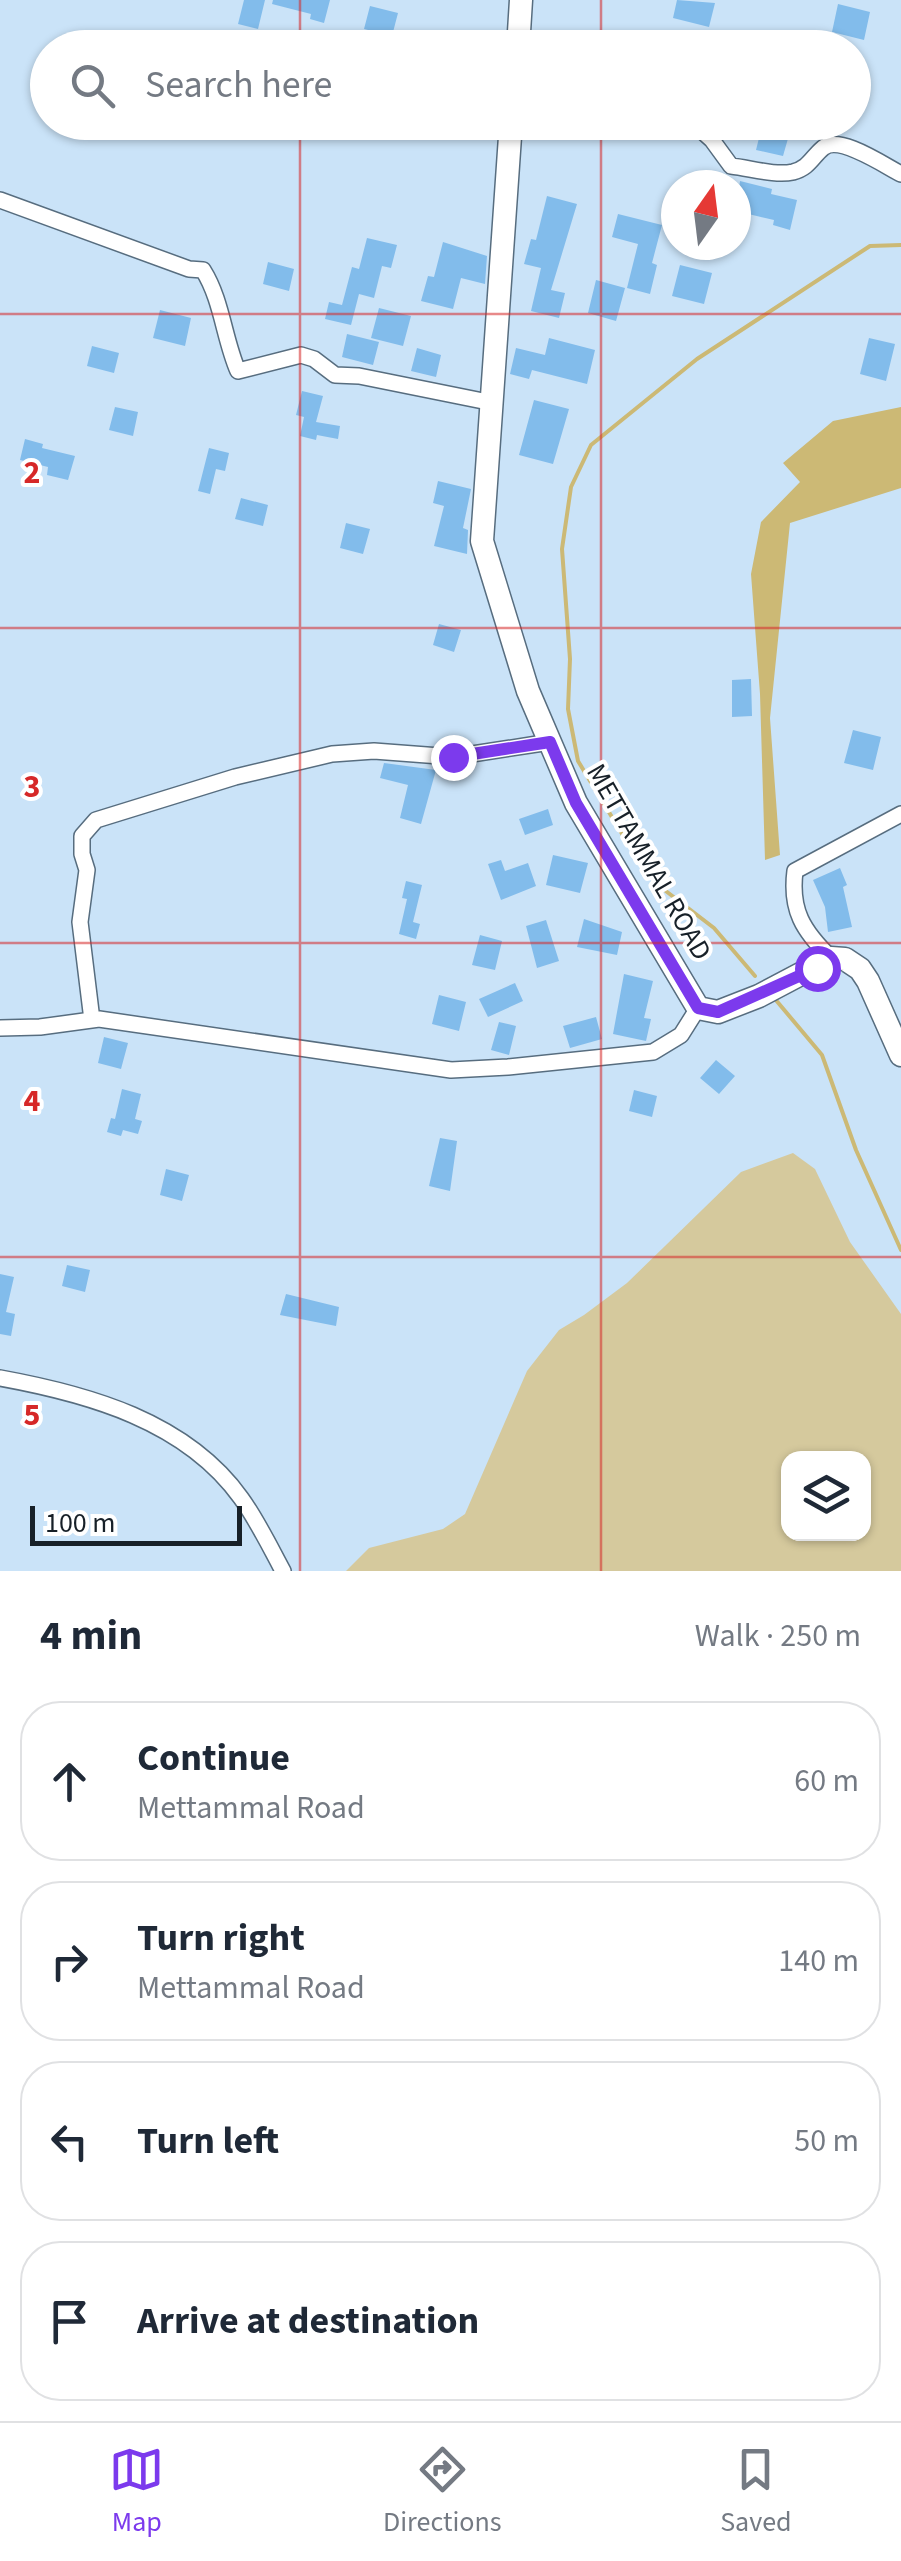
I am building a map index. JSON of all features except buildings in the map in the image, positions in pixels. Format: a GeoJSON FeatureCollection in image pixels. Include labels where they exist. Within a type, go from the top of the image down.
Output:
{"type":"FeatureCollection","features":[{"type":"Feature","properties":{"kind":"main road"},"geometry":{"type":"LineString","coordinates":[[519,30],[521,0]]}},
{"type":"Feature","properties":{"kind":"main road","name":"METTAMMAL ROAD"},"geometry":{"type":"LineString","coordinates":[[510,140],[482,541],[528,692],[576,803],[698,1008]]}},
{"type":"Feature","properties":{"kind":"main road"},"geometry":{"type":"LineString","coordinates":[[698,1008],[718,1012],[769,991],[830,958],[845,959],[860,969],[901,1055]]}},
{"type":"Feature","properties":{"kind":"street"},"geometry":{"type":"LineString","coordinates":[[712,140],[731,166],[790,173],[805,168],[822,148],[832,143],[850,147],[901,174]]}},
{"type":"Feature","properties":{"kind":"street"},"geometry":{"type":"LineString","coordinates":[[0,200],[89,234],[203,270],[212,285],[238,372],[301,355],[314,359],[335,375],[359,376],[493,403]]}},
{"type":"Feature","properties":{"kind":"street"},"geometry":{"type":"LineString","coordinates":[[92,1020],[80,922],[87,870],[82,836],[96,820],[248,774],[332,754],[374,751],[453,757],[550,742]]}},
{"type":"Feature","properties":{"kind":"street"},"geometry":{"type":"LineString","coordinates":[[830,958],[809,936],[792,896],[795,870],[901,814]]}},
{"type":"Feature","properties":{"kind":"street"},"geometry":{"type":"LineString","coordinates":[[0,1028],[92,1020],[451,1070],[653,1052],[681,1035],[698,1008]]}},
{"type":"Feature","properties":{"kind":"street"},"geometry":{"type":"LineString","coordinates":[[0,1378],[108,1404],[186,1443],[241,1498],[283,1571]]}},
{"type":"Feature","properties":{"kind":"shaded area"},"geometry":{"type":"Polygon","coordinates":[[[901,407],[901,488],[790,523],[770,718],[780,855],[765,860],[760,694],[751,574],[761,522],[800,482],[783,463],[833,421],[901,407]]]}},
{"type":"Feature","properties":{"kind":"shaded area"},"geometry":{"type":"Polygon","coordinates":[[[793,1153],[815,1169],[850,1242],[901,1314],[901,1571],[346,1571],[369,1548],[443,1529],[465,1514],[527,1371],[559,1330],[627,1283],[741,1172],[793,1153]]]}},
{"type":"Feature","properties":{"kind":"waterway"},"geometry":{"type":"LineString","coordinates":[[755,976],[714,928],[658,885],[578,761],[568,709],[570,659],[562,549],[571,487],[591,445],[697,359],[870,246],[901,245]]}},
{"type":"Feature","properties":{"kind":"waterway"},"geometry":{"type":"LineString","coordinates":[[775,999],[822,1055],[856,1150],[901,1250]]}},
{"type":"Feature","properties":{"kind":"route"},"geometry":{"type":"LineString","coordinates":[[453,757],[550,742],[576,803],[698,1008],[718,1012],[817,968]]}}]}
